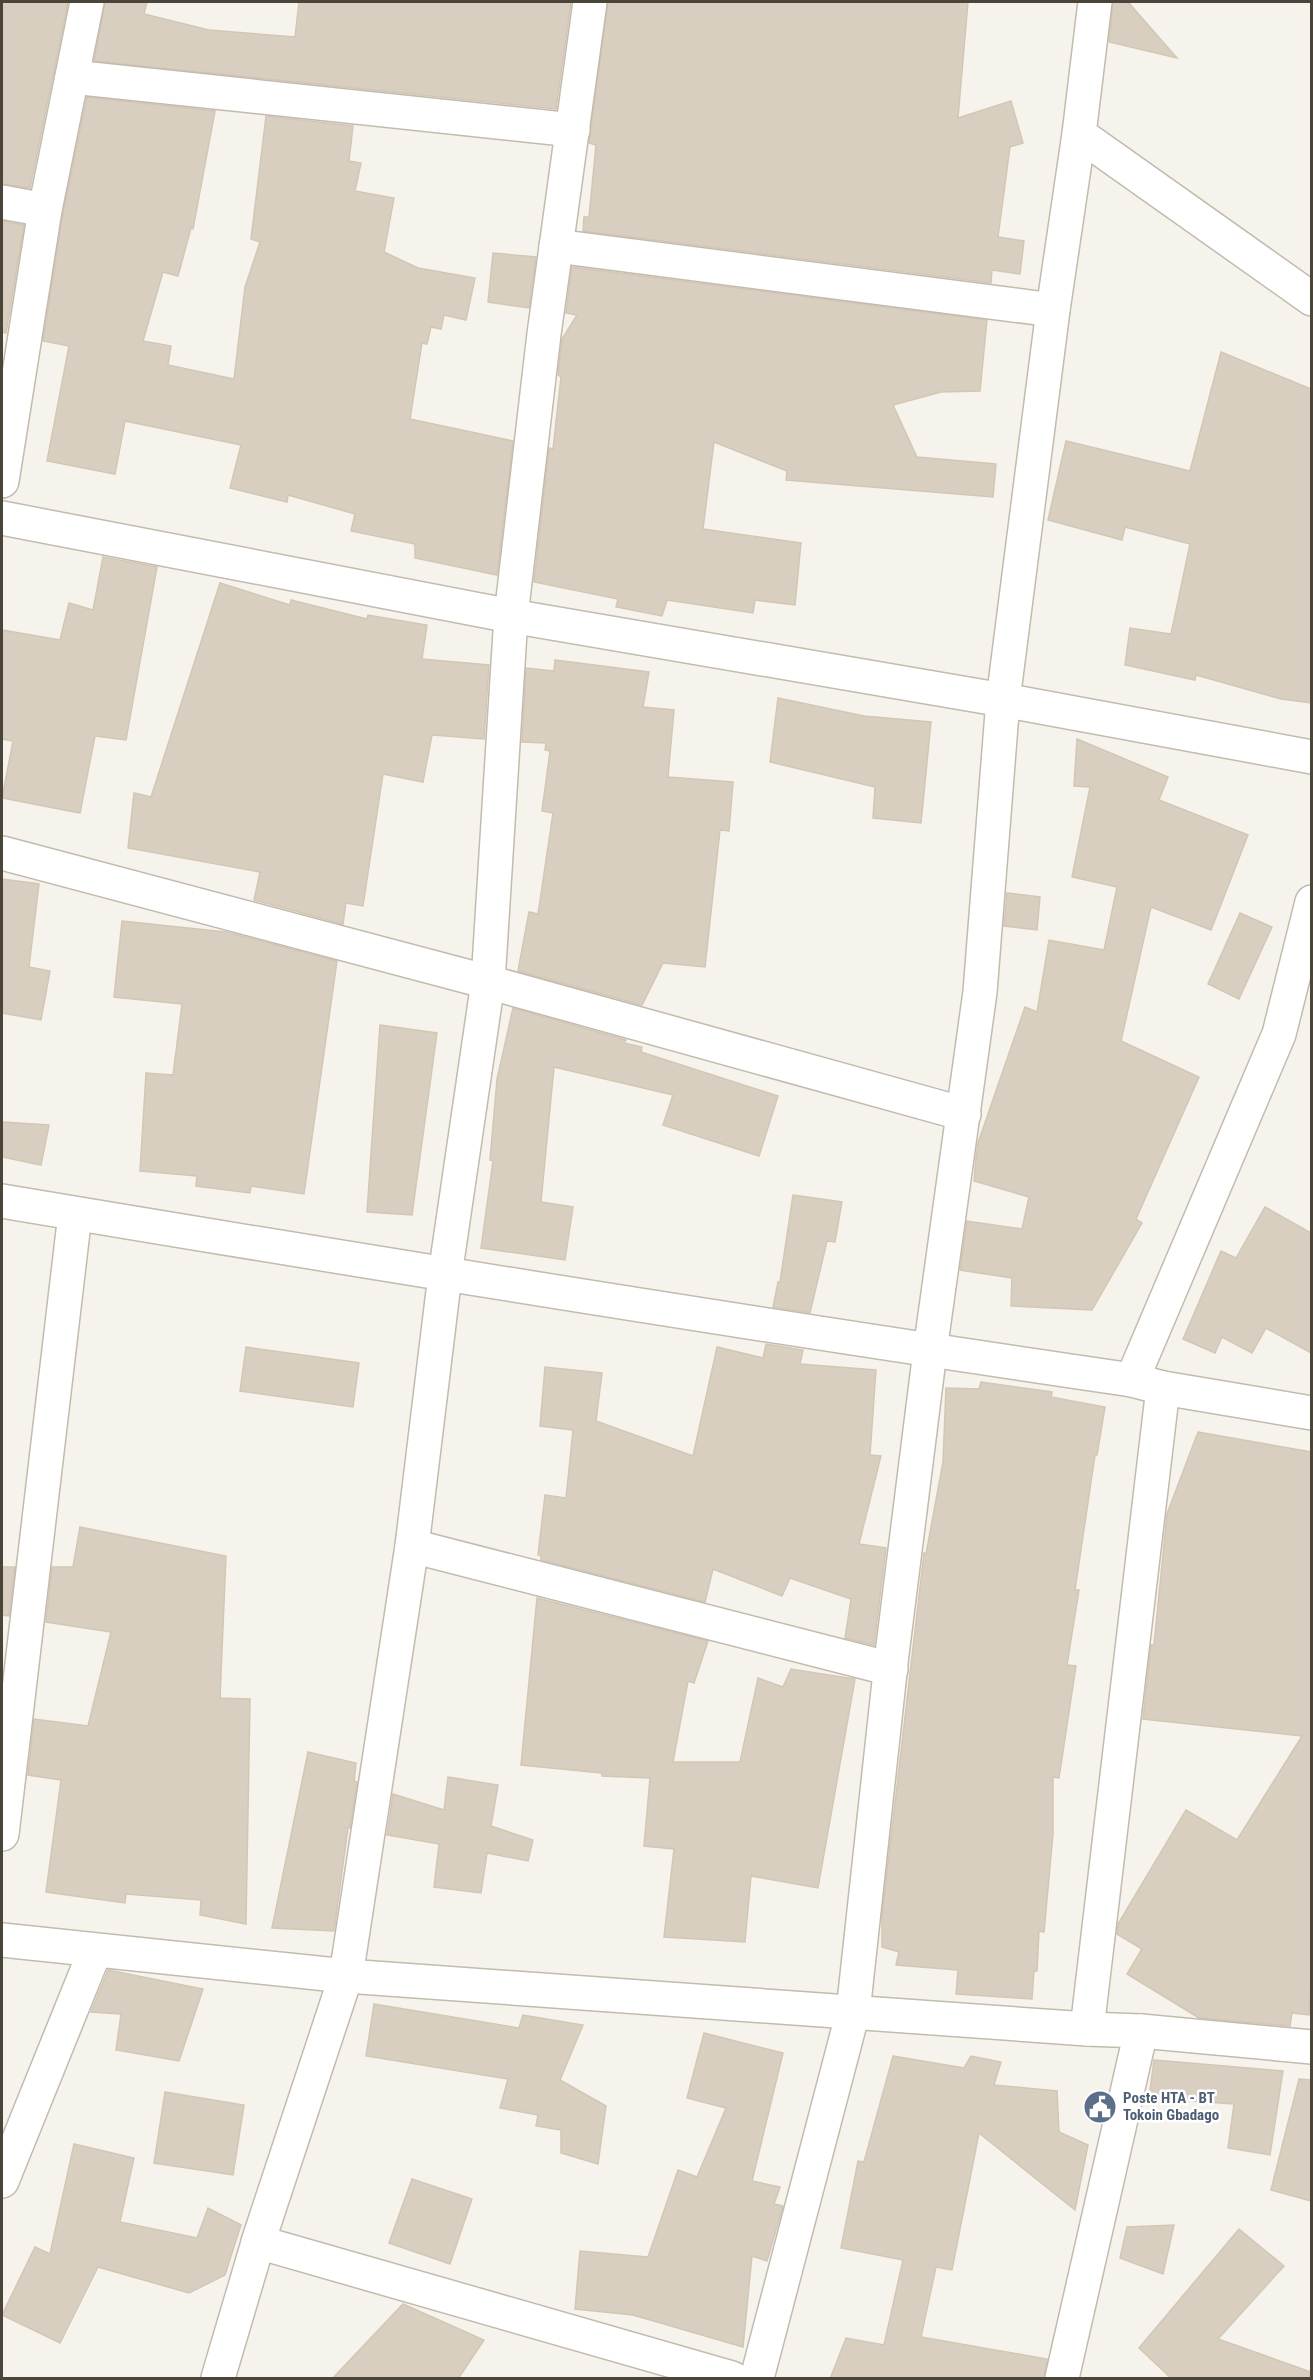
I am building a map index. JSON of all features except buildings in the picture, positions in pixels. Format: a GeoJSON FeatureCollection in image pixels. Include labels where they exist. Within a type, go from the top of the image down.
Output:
{"type":"FeatureCollection","features":[{"type":"Feature","properties":{"kind":"street"},"geometry":{"type":"LineString","coordinates":[[2,481],[45,210],[87,2]]}},
{"type":"Feature","properties":{"kind":"street"},"geometry":{"type":"LineString","coordinates":[[218,2379],[258,2242],[346,1976],[412,1546],[445,1275],[488,982],[511,615],[556,246],[590,2]]}},
{"type":"Feature","properties":{"kind":"street"},"geometry":{"type":"LineString","coordinates":[[757,2379],[853,2012],[891,1669],[930,1350],[980,992],[1003,700],[1095,2]]}},
{"type":"Feature","properties":{"kind":"street"},"geometry":{"type":"LineString","coordinates":[[72,77],[573,130]]}},
{"type":"Feature","properties":{"kind":"street"},"geometry":{"type":"LineString","coordinates":[[1079,134],[1311,299]]}},
{"type":"Feature","properties":{"kind":"street"},"geometry":{"type":"LineString","coordinates":[[2,202],[45,210]]}},
{"type":"Feature","properties":{"kind":"street"},"geometry":{"type":"LineString","coordinates":[[556,246],[1053,310]]}},
{"type":"Feature","properties":{"kind":"street"},"geometry":{"type":"LineString","coordinates":[[2,518],[511,615],[1003,700],[1311,758]]}},
{"type":"Feature","properties":{"kind":"street"},"geometry":{"type":"LineString","coordinates":[[2,853],[488,982],[964,1114]]}},
{"type":"Feature","properties":{"kind":"street"},"geometry":{"type":"LineString","coordinates":[[1087,2029],[1148,1384],[1279,1035],[1311,902]]}},
{"type":"Feature","properties":{"kind":"street"},"geometry":{"type":"LineString","coordinates":[[2,1201],[445,1275],[1148,1384],[1311,1413]]}},
{"type":"Feature","properties":{"kind":"street"},"geometry":{"type":"LineString","coordinates":[[2,1834],[75,1214]]}},
{"type":"Feature","properties":{"kind":"street"},"geometry":{"type":"LineString","coordinates":[[412,1546],[891,1669]]}},
{"type":"Feature","properties":{"kind":"street"},"geometry":{"type":"LineString","coordinates":[[2,1940],[346,1976],[1141,2031],[1311,2047]]}},
{"type":"Feature","properties":{"kind":"street"},"geometry":{"type":"LineString","coordinates":[[2,2181],[95,1950]]}},
{"type":"Feature","properties":{"kind":"street"},"geometry":{"type":"LineString","coordinates":[[1062,2379],[1141,2031]]}},
{"type":"Feature","properties":{"kind":"street"},"geometry":{"type":"LineString","coordinates":[[258,2242],[732,2379]]}},
{"type":"Feature","properties":{"kind":"place","name":"Poste HTA - BT Tokoin Gbadago"},"geometry":{"type":"Point","coordinates":[1100,2107]}}]}
